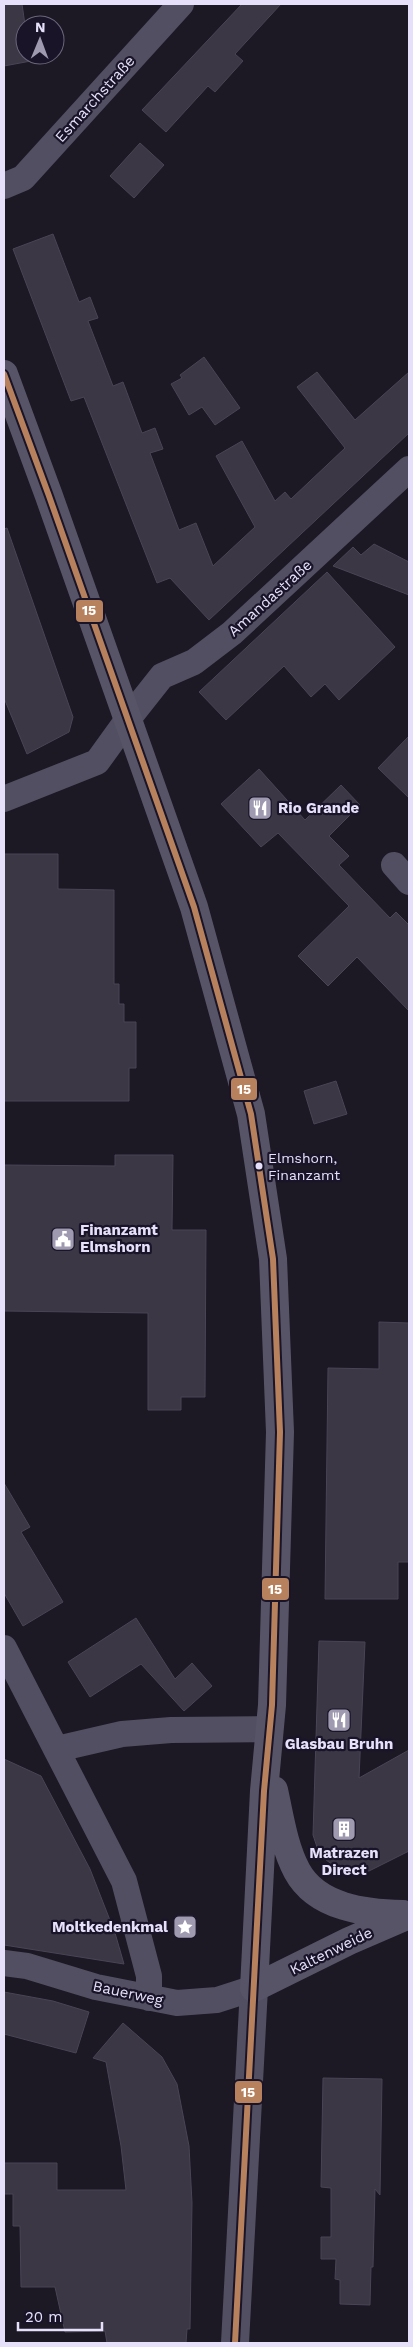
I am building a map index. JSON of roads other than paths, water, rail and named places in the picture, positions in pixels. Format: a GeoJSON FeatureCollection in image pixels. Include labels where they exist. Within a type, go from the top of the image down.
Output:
{"type":"FeatureCollection","features":[{"type":"Feature","properties":{"kind":"main road"},"geometry":{"type":"LineString","coordinates":[[4,374],[194,907],[251,1114],[273,1259],[280,1432],[270,1729],[254,1988]]}},
{"type":"Feature","properties":{"kind":"main road","name":"Kaltenweide"},"geometry":{"type":"LineString","coordinates":[[267,1758],[286,1845],[298,1872],[312,1889],[342,1906],[370,1914],[409,1914]]}},
{"type":"Feature","properties":{"kind":"main road","name":"Kaltenweide"},"geometry":{"type":"LineString","coordinates":[[254,1988],[409,1914]]}},
{"type":"Feature","properties":{"kind":"street","name":"Esmarchstraße"},"geometry":{"type":"LineString","coordinates":[[4,186],[23,178],[181,4]]}},
{"type":"Feature","properties":{"kind":"street","name":"Amandastraße"},"geometry":{"type":"LineString","coordinates":[[4,800],[97,762],[162,676],[194,662],[232,633],[409,470]]}},
{"type":"Feature","properties":{"kind":"street"},"geometry":{"type":"LineString","coordinates":[[4,1648],[124,1881],[149,1976],[149,1998]]}},
{"type":"Feature","properties":{"kind":"street"},"geometry":{"type":"LineString","coordinates":[[56,1749],[122,1734],[171,1730],[270,1729]]}},
{"type":"Feature","properties":{"kind":"street","name":"Bauerweg"},"geometry":{"type":"LineString","coordinates":[[4,1963],[27,1966],[96,1987],[177,2003],[217,2000],[254,1988]]}},
{"type":"Feature","properties":{"kind":"street"},"geometry":{"type":"LineString","coordinates":[[236,2343],[254,1988]]}},
{"type":"Feature","properties":{"kind":"place","name":"Rio Grande"},"geometry":{"type":"Point","coordinates":[260,808]}},
{"type":"Feature","properties":{"kind":"place","name":"Elmshorn, Finanzamt"},"geometry":{"type":"Point","coordinates":[259,1166]}},
{"type":"Feature","properties":{"kind":"place","name":"Finanzamt Elmshorn"},"geometry":{"type":"Point","coordinates":[63,1239]}},
{"type":"Feature","properties":{"kind":"place","name":"Glasbau Bruhn"},"geometry":{"type":"Point","coordinates":[339,1720]}},
{"type":"Feature","properties":{"kind":"place","name":"Matrazen Direct"},"geometry":{"type":"Point","coordinates":[344,1829]}},
{"type":"Feature","properties":{"kind":"place","name":"Moltkedenkmal"},"geometry":{"type":"Point","coordinates":[185,1927]}}]}
